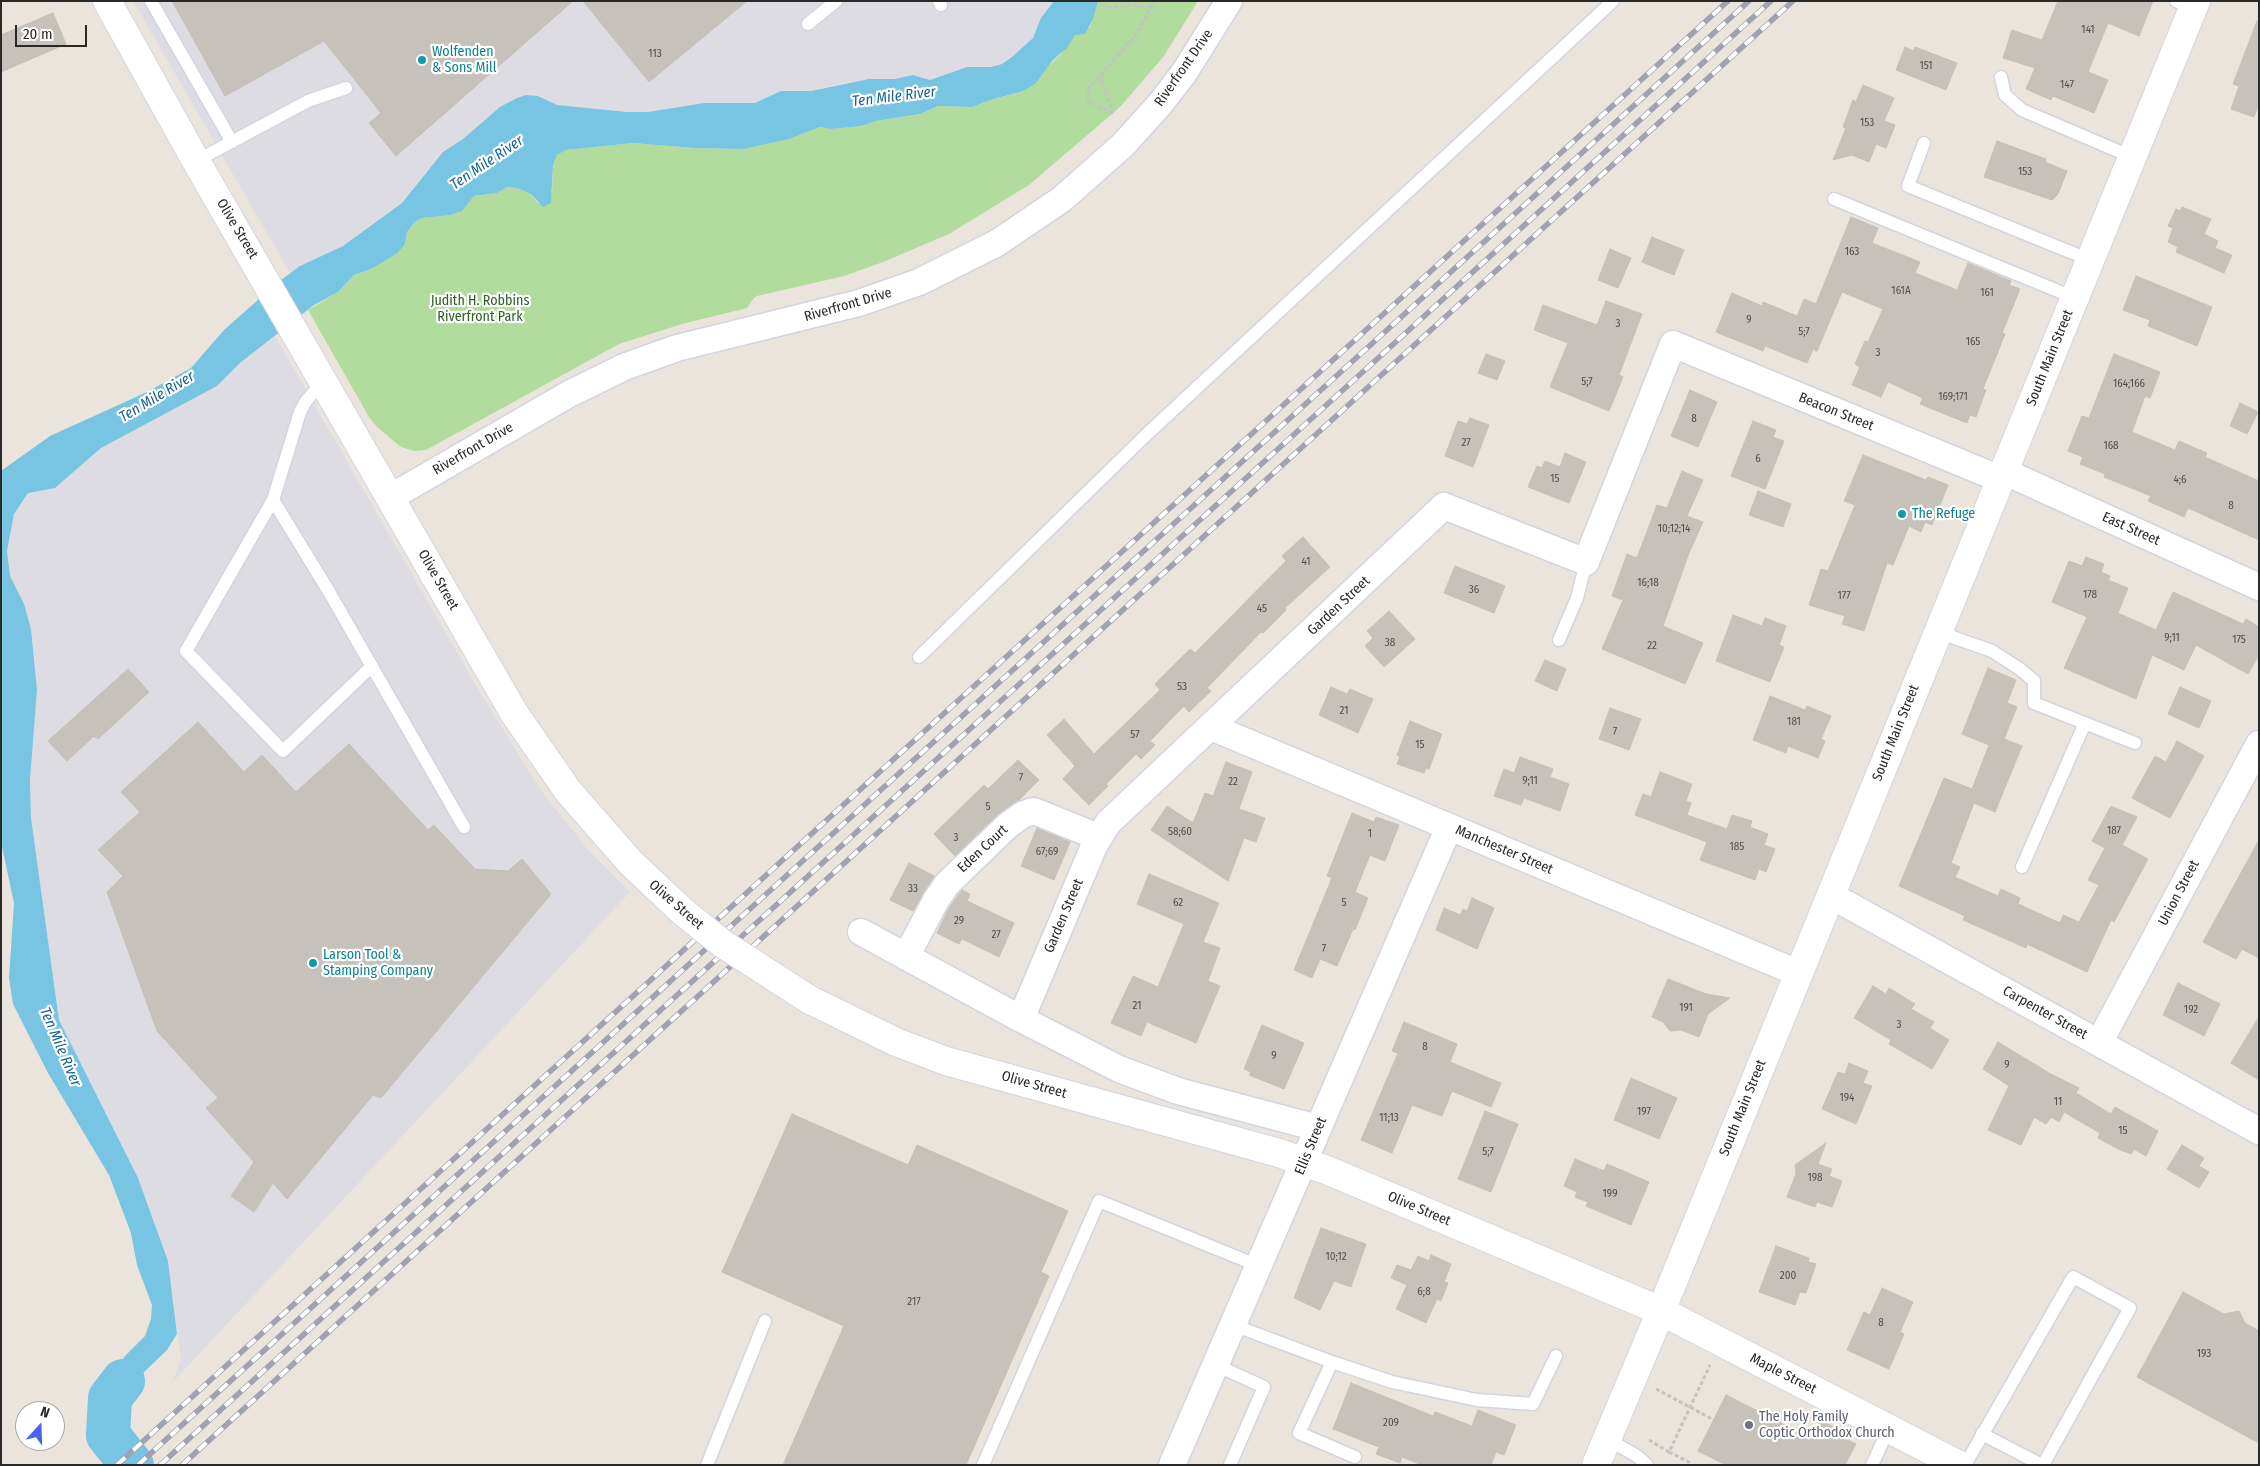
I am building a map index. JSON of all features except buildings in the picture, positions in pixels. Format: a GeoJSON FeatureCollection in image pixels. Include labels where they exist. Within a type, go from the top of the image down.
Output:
{"type":"FeatureCollection","features":[{"type":"Feature","properties":{"kind":"main road","name":"Olive Street"},"geometry":{"type":"LineString","coordinates":[[107,1],[196,161],[533,743],[577,803],[631,863],[682,910],[723,944],[810,1000],[896,1042],[946,1060],[1304,1161],[1660,1311]]}},
{"type":"Feature","properties":{"kind":"main road","name":"South Main Street"},"geometry":{"type":"LineString","coordinates":[[1596,1465],[2075,298],[2132,157],[2188,3]]}},
{"type":"Feature","properties":{"kind":"main road","name":"Maple Street"},"geometry":{"type":"LineString","coordinates":[[1660,1311],[1956,1464]]}},
{"type":"Feature","properties":{"kind":"street","name":"Riverfront Drive"},"geometry":{"type":"LineString","coordinates":[[391,497],[569,394],[624,367],[677,348],[860,304],[919,282],[998,243],[1062,199],[1123,145],[1160,104],[1184,73],[1229,1]]}},
{"type":"Feature","properties":{"kind":"street","name":"Beacon Street"},"geometry":{"type":"LineString","coordinates":[[1586,562],[1673,344],[2002,475]]}},
{"type":"Feature","properties":{"kind":"street","name":"East Street"},"geometry":{"type":"LineString","coordinates":[[2002,475],[2259,587]]}},
{"type":"Feature","properties":{"kind":"street","name":"Garden Street"},"geometry":{"type":"LineString","coordinates":[[1021,1019],[1098,837],[1108,823],[1444,506],[1586,562]]}},
{"type":"Feature","properties":{"kind":"street","name":"Manchester Street"},"geometry":{"type":"LineString","coordinates":[[1210,727],[1798,973]]}},
{"type":"Feature","properties":{"kind":"street","name":"Union Street"},"geometry":{"type":"LineString","coordinates":[[2099,1043],[2259,744]]}},
{"type":"Feature","properties":{"kind":"street","name":"Eden Court"},"geometry":{"type":"LineString","coordinates":[[906,957],[936,900],[947,884],[1007,826],[1022,815],[1033,811],[1098,837]]}},
{"type":"Feature","properties":{"kind":"street","name":"Ellis Street"},"geometry":{"type":"LineString","coordinates":[[1172,1465],[1449,827]]}},
{"type":"Feature","properties":{"kind":"street","name":"Carpenter Street"},"geometry":{"type":"LineString","coordinates":[[1830,895],[2259,1130]]}},
{"type":"Feature","properties":{"kind":"street"},"geometry":{"type":"LineString","coordinates":[[861,932],[1021,1019],[1119,1069],[1156,1084],[1318,1128]]}},
{"type":"Feature","properties":{"kind":"lane"},"geometry":{"type":"LineString","coordinates":[[151,1],[232,142]]}},
{"type":"Feature","properties":{"kind":"lane"},"geometry":{"type":"LineString","coordinates":[[808,24],[836,1]]}},
{"type":"Feature","properties":{"kind":"lane"},"geometry":{"type":"LineString","coordinates":[[919,657],[1146,435],[1613,1]]}},
{"type":"Feature","properties":{"kind":"lane"},"geometry":{"type":"LineString","coordinates":[[2001,77],[2005,95],[2022,110],[2132,157]]}},
{"type":"Feature","properties":{"kind":"lane"},"geometry":{"type":"LineString","coordinates":[[196,161],[308,101],[346,88]]}},
{"type":"Feature","properties":{"kind":"lane"},"geometry":{"type":"LineString","coordinates":[[1924,143],[1908,186],[2090,260]]}},
{"type":"Feature","properties":{"kind":"lane"},"geometry":{"type":"LineString","coordinates":[[1834,199],[2075,298]]}},
{"type":"Feature","properties":{"kind":"lane"},"geometry":{"type":"LineString","coordinates":[[324,381],[306,401],[300,412],[274,500],[186,651],[283,751],[372,666]]}},
{"type":"Feature","properties":{"kind":"lane"},"geometry":{"type":"LineString","coordinates":[[274,500],[464,827]]}},
{"type":"Feature","properties":{"kind":"lane"},"geometry":{"type":"LineString","coordinates":[[1559,640],[1577,598],[1586,562]]}},
{"type":"Feature","properties":{"kind":"lane"},"geometry":{"type":"LineString","coordinates":[[1938,632],[1992,651],[2020,669],[2034,681],[2034,703],[2135,743]]}},
{"type":"Feature","properties":{"kind":"lane"},"geometry":{"type":"LineString","coordinates":[[2022,867],[2085,723]]}},
{"type":"Feature","properties":{"kind":"lane"},"geometry":{"type":"LineString","coordinates":[[983,1465],[1099,1201],[1259,1266]]}},
{"type":"Feature","properties":{"kind":"lane"},"geometry":{"type":"LineString","coordinates":[[1956,1464],[1982,1434],[2073,1277],[2130,1308],[2042,1465],[1982,1434]]}},
{"type":"Feature","properties":{"kind":"lane"},"geometry":{"type":"LineString","coordinates":[[707,1465],[765,1321]]}},
{"type":"Feature","properties":{"kind":"lane"},"geometry":{"type":"LineString","coordinates":[[1233,1325],[1332,1362],[1401,1384],[1477,1400],[1533,1404],[1556,1356]]}},
{"type":"Feature","properties":{"kind":"lane"},"geometry":{"type":"LineString","coordinates":[[1332,1362],[1299,1433],[1355,1457]]}},
{"type":"Feature","properties":{"kind":"lane"},"geometry":{"type":"LineString","coordinates":[[1216,1365],[1264,1387],[1230,1465]]}},
{"type":"Feature","properties":{"kind":"lane"},"geometry":{"type":"LineString","coordinates":[[1872,1465],[1889,1428]]}},
{"type":"Feature","properties":{"kind":"lane"},"geometry":{"type":"LineString","coordinates":[[1607,1439],[1637,1456],[1647,1465]]}},
{"type":"Feature","properties":{"kind":"path"},"geometry":{"type":"LineString","coordinates":[[1106,68],[1102,81],[1113,112],[1088,102],[1088,89],[1106,68],[1136,35],[1155,1]]}},
{"type":"Feature","properties":{"kind":"path"},"geometry":{"type":"LineString","coordinates":[[1102,4],[1110,8],[1130,5],[1152,7]]}},
{"type":"Feature","properties":{"kind":"path"},"geometry":{"type":"LineString","coordinates":[[1669,1452],[1712,1360]]}},
{"type":"Feature","properties":{"kind":"path"},"geometry":{"type":"LineString","coordinates":[[1655,1388],[1714,1420]]}},
{"type":"Feature","properties":{"kind":"path"},"geometry":{"type":"LineString","coordinates":[[1645,1438],[1689,1462],[1690,1465]]}},
{"type":"Feature","properties":{"kind":"shaded area"},"geometry":{"type":"Polygon","coordinates":[[[133,1],[1054,1],[1041,18],[1033,38],[1002,64],[991,67],[967,67],[930,80],[913,75],[895,79],[843,83],[811,91],[781,91],[755,103],[704,103],[648,112],[627,112],[556,105],[538,96],[487,118],[463,139],[443,152],[402,203],[343,246],[290,273],[133,1]]]}},
{"type":"Feature","properties":{"kind":"shaded area","name":"Larson Tool & Stamping Company"},"geometry":{"type":"Polygon","coordinates":[[[275,336],[478,689],[540,789],[589,851],[630,892],[172,1383],[181,1359],[168,1261],[138,1178],[59,1020],[31,818],[30,780],[37,690],[31,629],[24,604],[10,576],[7,551],[14,514],[28,492],[55,488],[101,448],[217,386],[240,363],[275,336]]]}},
{"type":"Feature","properties":{"kind":"green space","name":"Judith H. Robbins Riverfront Park"},"geometry":{"type":"Polygon","coordinates":[[[1098,1],[1198,1],[1164,56],[1120,107],[1029,185],[949,234],[883,262],[844,276],[757,296],[747,308],[682,324],[619,344],[426,450],[414,451],[401,447],[377,427],[369,417],[308,310],[338,292],[354,275],[373,268],[398,253],[405,244],[407,232],[415,222],[422,218],[451,215],[462,211],[474,196],[497,193],[507,187],[517,188],[531,194],[538,203],[552,194],[553,165],[557,155],[566,150],[633,143],[694,148],[744,149],[789,139],[820,127],[831,129],[861,126],[876,121],[920,114],[938,106],[972,107],[993,99],[1022,92],[1061,54],[1075,35],[1090,27],[1098,1]]]}},
{"type":"Feature","properties":{"kind":"water"},"geometry":{"type":"Polygon","coordinates":[[[1054,1],[1098,1],[1093,19],[1085,34],[1075,35],[1067,48],[1053,60],[1035,84],[1021,92],[993,99],[972,107],[938,106],[920,114],[876,121],[861,126],[831,129],[820,127],[789,139],[744,149],[694,148],[633,143],[566,150],[557,155],[553,165],[551,203],[543,207],[531,194],[517,188],[507,187],[497,193],[474,196],[462,211],[451,215],[422,218],[415,222],[407,232],[405,244],[398,253],[373,268],[354,275],[338,292],[314,305],[240,363],[217,386],[101,448],[55,488],[28,493],[14,514],[7,551],[10,576],[24,604],[31,629],[37,690],[30,780],[31,818],[59,1020],[138,1178],[168,1261],[177,1334],[167,1350],[115,1400],[112,1414],[127,1422],[103,1443],[95,1427],[93,1402],[97,1389],[114,1374],[125,1356],[145,1336],[151,1319],[152,1305],[137,1265],[131,1233],[109,1175],[48,1073],[13,1004],[9,978],[14,903],[1,842],[1,471],[50,436],[147,392],[191,368],[224,330],[277,283],[300,266],[343,246],[402,203],[443,152],[463,139],[500,107],[517,98],[526,95],[538,96],[557,105],[627,112],[648,112],[704,103],[755,103],[781,91],[811,91],[869,79],[895,79],[913,75],[930,80],[967,67],[991,67],[1002,64],[1033,38],[1041,18],[1054,1]]]}},
{"type":"Feature","properties":{"kind":"waterway","name":"Ten Mile River"},"geometry":{"type":"LineString","coordinates":[[123,1381],[110,1398],[108,1435],[132,1465]]}},
{"type":"Feature","properties":{"kind":"railway"},"geometry":{"type":"LineString","coordinates":[[117,1465],[1728,1]]}},
{"type":"Feature","properties":{"kind":"railway"},"geometry":{"type":"LineString","coordinates":[[138,1465],[1749,1]]}},
{"type":"Feature","properties":{"kind":"railway"},"geometry":{"type":"LineString","coordinates":[[160,1465],[1771,1]]}},
{"type":"Feature","properties":{"kind":"railway"},"geometry":{"type":"LineString","coordinates":[[182,1465],[1793,1]]}},
{"type":"Feature","properties":{"kind":"place","name":"Wolfenden & Sons Mill"},"geometry":{"type":"Point","coordinates":[422,60]}},
{"type":"Feature","properties":{"kind":"place","name":"The Refuge"},"geometry":{"type":"Point","coordinates":[1902,514]}},
{"type":"Feature","properties":{"kind":"place","name":"Larson Tool & Stamping Company"},"geometry":{"type":"Point","coordinates":[313,963]}},
{"type":"Feature","properties":{"kind":"place","name":"The Holy Family Coptic Orthodox Church"},"geometry":{"type":"Point","coordinates":[1749,1425]}}]}
